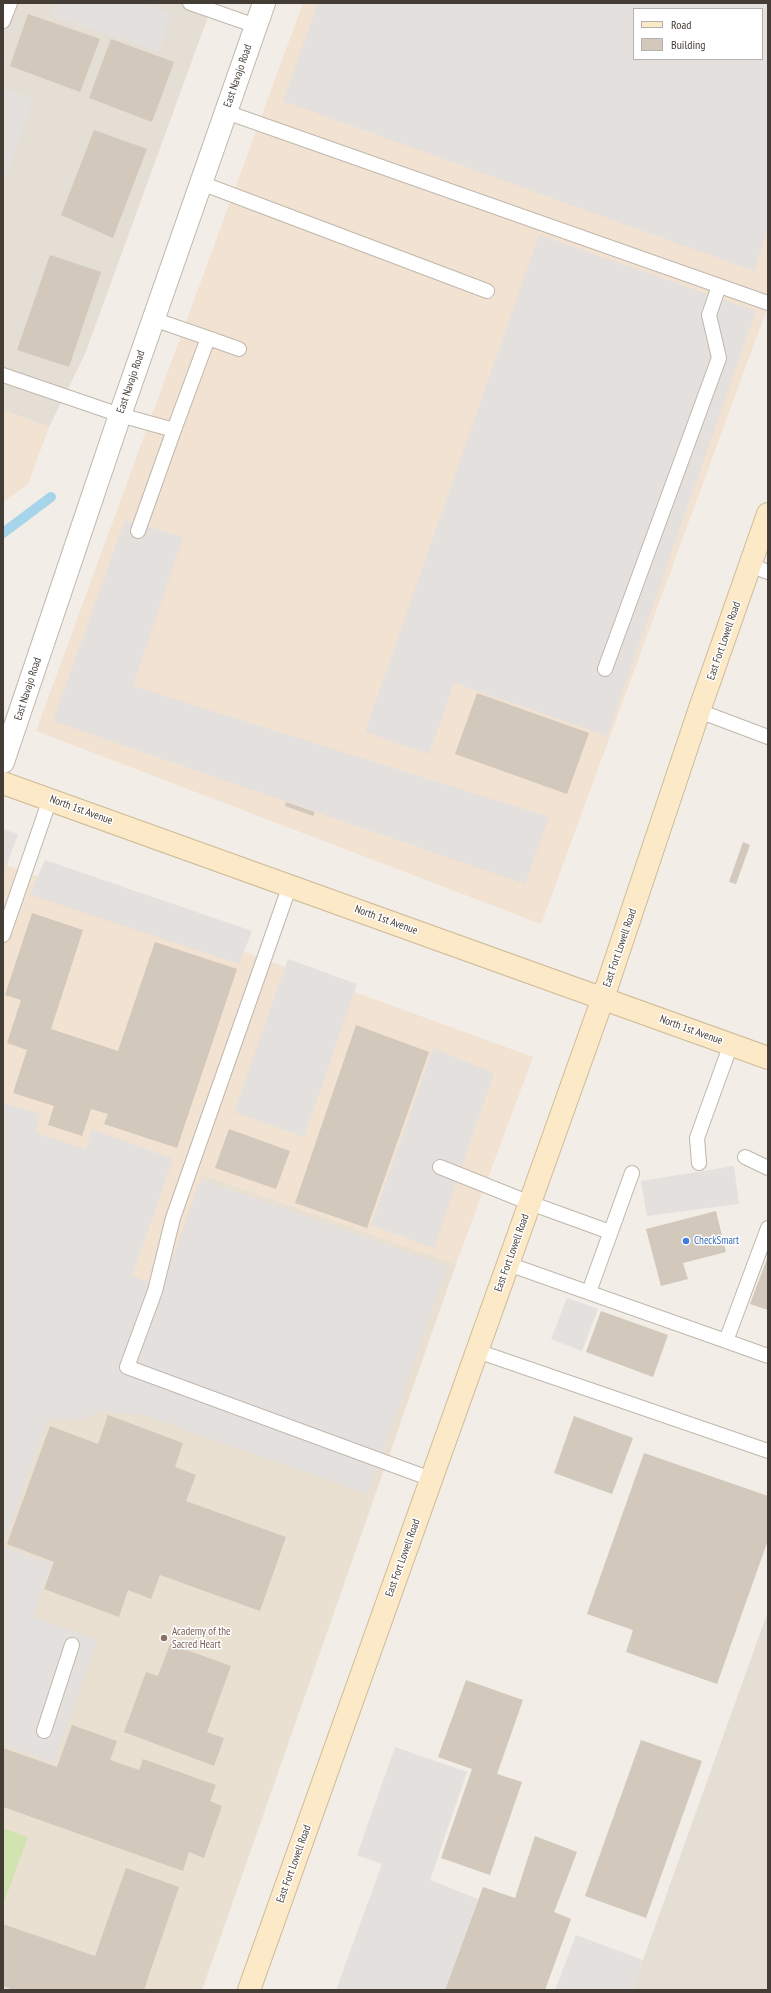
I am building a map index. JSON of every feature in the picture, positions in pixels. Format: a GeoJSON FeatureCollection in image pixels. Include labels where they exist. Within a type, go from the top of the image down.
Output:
{"type":"FeatureCollection","features":[{"type":"Feature","properties":{"kind":"main road","name":"East Fort Lowell Road"},"geometry":{"type":"LineString","coordinates":[[249,1990],[603,998],[699,711],[759,568],[768,514]]}},
{"type":"Feature","properties":{"kind":"main road","name":"North 1st Avenue"},"geometry":{"type":"LineString","coordinates":[[3,783],[768,1058]]}},
{"type":"Feature","properties":{"kind":"street","name":"East Navajo Road"},"geometry":{"type":"LineString","coordinates":[[3,762],[120,415],[264,3]]}},
{"type":"Feature","properties":{"kind":"lane"},"geometry":{"type":"LineString","coordinates":[[3,21],[10,3]]}},
{"type":"Feature","properties":{"kind":"lane"},"geometry":{"type":"LineString","coordinates":[[190,3],[256,26]]}},
{"type":"Feature","properties":{"kind":"lane"},"geometry":{"type":"LineString","coordinates":[[226,112],[768,303]]}},
{"type":"Feature","properties":{"kind":"lane"},"geometry":{"type":"LineString","coordinates":[[201,184],[487,291]]}},
{"type":"Feature","properties":{"kind":"lane"},"geometry":{"type":"LineString","coordinates":[[605,669],[719,358],[709,315],[719,286]]}},
{"type":"Feature","properties":{"kind":"lane"},"geometry":{"type":"LineString","coordinates":[[154,319],[239,349]]}},
{"type":"Feature","properties":{"kind":"lane"},"geometry":{"type":"LineString","coordinates":[[138,531],[208,338]]}},
{"type":"Feature","properties":{"kind":"lane"},"geometry":{"type":"LineString","coordinates":[[3,374],[120,415],[174,430]]}},
{"type":"Feature","properties":{"kind":"lane"},"geometry":{"type":"LineString","coordinates":[[699,711],[768,737]]}},
{"type":"Feature","properties":{"kind":"lane"},"geometry":{"type":"LineString","coordinates":[[3,935],[50,799]]}},
{"type":"Feature","properties":{"kind":"lane"},"geometry":{"type":"LineString","coordinates":[[290,885],[173,1218],[155,1291],[127,1367],[431,1480]]}},
{"type":"Feature","properties":{"kind":"lane"},"geometry":{"type":"LineString","coordinates":[[699,1163],[697,1138],[731,1044]]}},
{"type":"Feature","properties":{"kind":"lane"},"geometry":{"type":"LineString","coordinates":[[745,1157],[768,1168]]}},
{"type":"Feature","properties":{"kind":"lane"},"geometry":{"type":"LineString","coordinates":[[440,1168],[610,1232]]}},
{"type":"Feature","properties":{"kind":"lane"},"geometry":{"type":"LineString","coordinates":[[589,1292],[632,1173]]}},
{"type":"Feature","properties":{"kind":"lane"},"geometry":{"type":"LineString","coordinates":[[726,1341],[768,1228]]}},
{"type":"Feature","properties":{"kind":"lane"},"geometry":{"type":"LineString","coordinates":[[508,1264],[768,1356]]}},
{"type":"Feature","properties":{"kind":"lane"},"geometry":{"type":"LineString","coordinates":[[477,1351],[768,1451]]}},
{"type":"Feature","properties":{"kind":"lane"},"geometry":{"type":"LineString","coordinates":[[44,1731],[72,1645]]}},
{"type":"Feature","properties":{"kind":"shaded area"},"geometry":{"type":"Polygon","coordinates":[[[3,3],[213,3],[85,354],[49,427],[3,410],[3,3]]]}},
{"type":"Feature","properties":{"kind":"shaded area"},"geometry":{"type":"Polygon","coordinates":[[[55,3],[139,3],[171,14],[159,52],[51,16],[55,3]]]}},
{"type":"Feature","properties":{"kind":"shaded area"},"geometry":{"type":"Polygon","coordinates":[[[303,3],[768,3],[768,306],[541,924],[36,731],[303,3]]]}},
{"type":"Feature","properties":{"kind":"shaded area"},"geometry":{"type":"Polygon","coordinates":[[[318,3],[768,3],[768,228],[754,271],[283,101],[318,3]]]}},
{"type":"Feature","properties":{"kind":"shaded area"},"geometry":{"type":"Polygon","coordinates":[[[3,87],[33,99],[3,186],[3,87]]]}},
{"type":"Feature","properties":{"kind":"shaded area"},"geometry":{"type":"Polygon","coordinates":[[[539,235],[756,311],[607,736],[454,683],[429,754],[365,732],[539,235]]]}},
{"type":"Feature","properties":{"kind":"shaded area"},"geometry":{"type":"Polygon","coordinates":[[[3,410],[49,427],[28,484],[3,502],[3,410]]]}},
{"type":"Feature","properties":{"kind":"shaded area"},"geometry":{"type":"Polygon","coordinates":[[[125,520],[183,537],[133,686],[549,817],[525,884],[53,721],[125,520]]]}},
{"type":"Feature","properties":{"kind":"shaded area"},"geometry":{"type":"Polygon","coordinates":[[[3,829],[18,834],[3,875],[3,829]]]}},
{"type":"Feature","properties":{"kind":"shaded area"},"geometry":{"type":"Polygon","coordinates":[[[45,860],[252,931],[239,964],[30,895],[45,860]]]}},
{"type":"Feature","properties":{"kind":"shaded area"},"geometry":{"type":"Polygon","coordinates":[[[3,864],[533,1057],[456,1264],[203,1174],[163,1287],[3,1232],[3,864]]]}},
{"type":"Feature","properties":{"kind":"shaded area"},"geometry":{"type":"Polygon","coordinates":[[[288,959],[357,984],[304,1137],[234,1112],[288,959]]]}},
{"type":"Feature","properties":{"kind":"shaded area"},"geometry":{"type":"Polygon","coordinates":[[[433,1048],[494,1073],[434,1248],[371,1225],[433,1048]]]}},
{"type":"Feature","properties":{"kind":"shaded area"},"geometry":{"type":"Polygon","coordinates":[[[3,1103],[40,1114],[36,1133],[86,1149],[92,1129],[173,1159],[132,1276],[163,1287],[201,1179],[448,1266],[368,1494],[137,1413],[128,1415],[105,1411],[78,1420],[47,1420],[3,1545],[3,1103]]]}},
{"type":"Feature","properties":{"kind":"shaded area"},"geometry":{"type":"Polygon","coordinates":[[[734,1166],[739,1204],[647,1216],[641,1181],[734,1166]]]}},
{"type":"Feature","properties":{"kind":"shaded area","name":"Academy of the Sacred Heart"},"geometry":{"type":"Polygon","coordinates":[[[202,1174],[456,1264],[202,1990],[3,1990],[3,1232],[162,1287],[202,1174]]]}},
{"type":"Feature","properties":{"kind":"shaded area"},"geometry":{"type":"Polygon","coordinates":[[[567,1298],[598,1309],[582,1351],[551,1339],[567,1298]]]}},
{"type":"Feature","properties":{"kind":"shaded area"},"geometry":{"type":"Polygon","coordinates":[[[3,1547],[52,1564],[33,1617],[97,1640],[54,1763],[3,1745],[3,1547]]]}},
{"type":"Feature","properties":{"kind":"shaded area"},"geometry":{"type":"Polygon","coordinates":[[[768,1611],[768,1990],[632,1990],[643,1960],[768,1611]]]}},
{"type":"Feature","properties":{"kind":"shaded area"},"geometry":{"type":"Polygon","coordinates":[[[395,1747],[467,1772],[430,1880],[478,1899],[445,1990],[336,1990],[382,1864],[357,1855],[395,1747]]]}},
{"type":"Feature","properties":{"kind":"shaded area"},"geometry":{"type":"Polygon","coordinates":[[[576,1935],[643,1960],[632,1990],[555,1990],[576,1935]]]}},
{"type":"Feature","properties":{"kind":"green space"},"geometry":{"type":"Polygon","coordinates":[[[3,1828],[28,1837],[3,1905],[3,1828]]]}},
{"type":"Feature","properties":{"kind":"building"},"geometry":{"type":"Polygon","coordinates":[[[28,14],[100,39],[80,92],[10,66],[28,14]]]}},
{"type":"Feature","properties":{"kind":"building"},"geometry":{"type":"Polygon","coordinates":[[[111,39],[174,62],[152,122],[89,98],[111,39]]]}},
{"type":"Feature","properties":{"kind":"building"},"geometry":{"type":"Polygon","coordinates":[[[94,130],[147,149],[113,238],[61,215],[94,130]]]}},
{"type":"Feature","properties":{"kind":"building"},"geometry":{"type":"Polygon","coordinates":[[[50,255],[101,272],[69,367],[17,350],[50,255]]]}},
{"type":"Feature","properties":{"kind":"building"},"geometry":{"type":"Polygon","coordinates":[[[477,693],[589,733],[567,794],[455,754],[477,693]]]}},
{"type":"Feature","properties":{"kind":"building"},"geometry":{"type":"Polygon","coordinates":[[[286,802],[315,812],[313,816],[285,806],[286,802]]]}},
{"type":"Feature","properties":{"kind":"building"},"geometry":{"type":"Polygon","coordinates":[[[743,842],[750,845],[736,884],[729,882],[743,842]]]}},
{"type":"Feature","properties":{"kind":"building"},"geometry":{"type":"Polygon","coordinates":[[[32,913],[83,930],[51,1029],[118,1051],[155,942],[237,969],[177,1148],[104,1124],[108,1114],[91,1109],[82,1136],[48,1125],[54,1106],[13,1093],[27,1050],[7,1043],[21,1000],[5,995],[32,913]]]}},
{"type":"Feature","properties":{"kind":"building"},"geometry":{"type":"Polygon","coordinates":[[[356,1025],[429,1052],[367,1228],[295,1203],[356,1025]]]}},
{"type":"Feature","properties":{"kind":"building"},"geometry":{"type":"Polygon","coordinates":[[[229,1129],[290,1151],[276,1189],[215,1168],[229,1129]]]}},
{"type":"Feature","properties":{"kind":"building","name":"CheckSmart"},"geometry":{"type":"Polygon","coordinates":[[[716,1211],[726,1252],[683,1263],[688,1279],[661,1286],[646,1229],[716,1211]]]}},
{"type":"Feature","properties":{"kind":"building"},"geometry":{"type":"Polygon","coordinates":[[[768,1256],[768,1310],[750,1304],[768,1256]]]}},
{"type":"Feature","properties":{"kind":"building"},"geometry":{"type":"Polygon","coordinates":[[[601,1311],[668,1335],[653,1377],[586,1352],[601,1311]]]}},
{"type":"Feature","properties":{"kind":"building"},"geometry":{"type":"Polygon","coordinates":[[[108,1415],[183,1443],[175,1467],[196,1475],[186,1501],[286,1537],[260,1611],[160,1575],[151,1599],[128,1590],[119,1617],[44,1589],[54,1562],[7,1544],[50,1426],[98,1444],[108,1415]]]}},
{"type":"Feature","properties":{"kind":"building"},"geometry":{"type":"Polygon","coordinates":[[[574,1416],[633,1438],[612,1494],[554,1473],[574,1416]]]}},
{"type":"Feature","properties":{"kind":"building"},"geometry":{"type":"Polygon","coordinates":[[[644,1453],[768,1496],[768,1540],[717,1684],[626,1652],[633,1630],[587,1614],[644,1453]]]}},
{"type":"Feature","properties":{"kind":"building"},"geometry":{"type":"Polygon","coordinates":[[[170,1644],[231,1666],[207,1732],[224,1738],[214,1766],[124,1732],[146,1672],[158,1676],[170,1644]]]}},
{"type":"Feature","properties":{"kind":"building"},"geometry":{"type":"Polygon","coordinates":[[[466,1680],[523,1700],[497,1774],[522,1782],[490,1875],[441,1858],[472,1769],[438,1757],[466,1680]]]}},
{"type":"Feature","properties":{"kind":"building"},"geometry":{"type":"Polygon","coordinates":[[[72,1725],[117,1741],[110,1760],[139,1770],[143,1759],[216,1785],[210,1801],[222,1806],[204,1858],[189,1852],[183,1871],[3,1807],[3,1748],[57,1767],[72,1725]]]}},
{"type":"Feature","properties":{"kind":"building"},"geometry":{"type":"Polygon","coordinates":[[[641,1740],[702,1761],[646,1918],[585,1896],[641,1740]]]}},
{"type":"Feature","properties":{"kind":"building"},"geometry":{"type":"Polygon","coordinates":[[[535,1836],[577,1852],[554,1912],[571,1919],[545,1990],[445,1990],[483,1887],[515,1898],[535,1836]]]}},
{"type":"Feature","properties":{"kind":"building"},"geometry":{"type":"Polygon","coordinates":[[[126,1868],[179,1887],[144,1990],[14,1990],[3,1986],[3,1924],[95,1956],[126,1868]]]}},
{"type":"Feature","properties":{"kind":"waterway"},"geometry":{"type":"LineString","coordinates":[[3,533],[51,497]]}},
{"type":"Feature","properties":{"kind":"place","name":"CheckSmart"},"geometry":{"type":"Point","coordinates":[686,1241]}},
{"type":"Feature","properties":{"kind":"place","name":"Academy of the Sacred Heart"},"geometry":{"type":"Point","coordinates":[164,1638]}}]}
